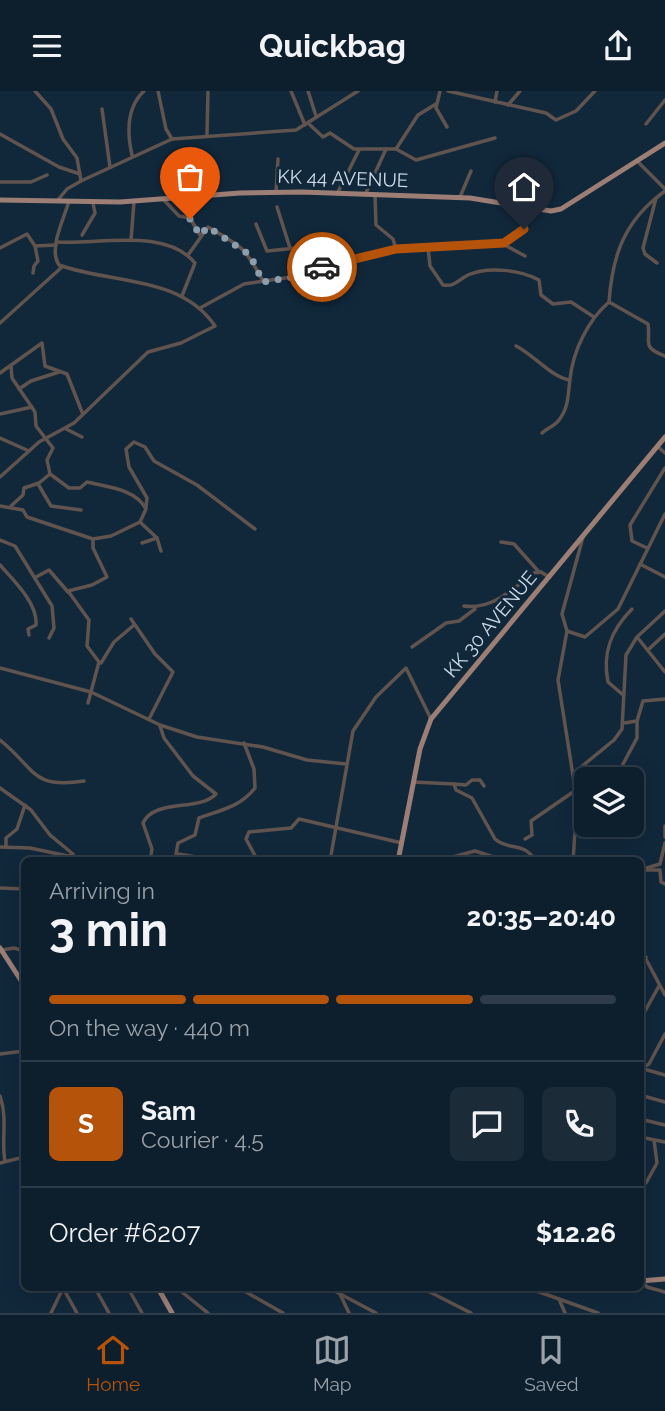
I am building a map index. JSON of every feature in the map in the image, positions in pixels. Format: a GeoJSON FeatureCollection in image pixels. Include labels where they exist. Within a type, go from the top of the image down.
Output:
{"type":"FeatureCollection","features":[{"type":"Feature","properties":{"kind":"main road","name":"KK 44 AVENUE"},"geometry":{"type":"LineString","coordinates":[[0,200],[134,202],[276,192],[460,197],[561,209],[665,143]]}},
{"type":"Feature","properties":{"kind":"main road","name":"KK 30 AVENUE"},"geometry":{"type":"LineString","coordinates":[[399,857],[423,738],[431,719],[665,437]]}},
{"type":"Feature","properties":{"kind":"main road"},"geometry":{"type":"LineString","coordinates":[[1,949],[21,980]]}},
{"type":"Feature","properties":{"kind":"main road"},"geometry":{"type":"LineString","coordinates":[[644,1282],[665,1279]]}},
{"type":"Feature","properties":{"kind":"main road"},"geometry":{"type":"LineString","coordinates":[[160,1291],[172,1313]]}},
{"type":"Feature","properties":{"kind":"street"},"geometry":{"type":"LineString","coordinates":[[35,91],[51,109],[63,139],[77,158],[81,181]]}},
{"type":"Feature","properties":{"kind":"street"},"geometry":{"type":"LineString","coordinates":[[132,155],[127,135],[129,119],[145,91]]}},
{"type":"Feature","properties":{"kind":"street"},"geometry":{"type":"LineString","coordinates":[[158,91],[166,129],[172,139]]}},
{"type":"Feature","properties":{"kind":"street"},"geometry":{"type":"LineString","coordinates":[[207,134],[208,91]]}},
{"type":"Feature","properties":{"kind":"street"},"geometry":{"type":"LineString","coordinates":[[291,91],[307,124],[323,137],[330,133],[359,150],[396,149],[419,160],[495,138]]}},
{"type":"Feature","properties":{"kind":"street"},"geometry":{"type":"LineString","coordinates":[[308,91],[316,117]]}},
{"type":"Feature","properties":{"kind":"street"},"geometry":{"type":"LineString","coordinates":[[55,202],[66,189],[132,155],[172,139],[250,131],[271,133],[307,124],[358,91]]}},
{"type":"Feature","properties":{"kind":"street"},"geometry":{"type":"LineString","coordinates":[[440,91],[436,104],[439,117],[447,127]]}},
{"type":"Feature","properties":{"kind":"street"},"geometry":{"type":"LineString","coordinates":[[448,91],[546,113],[556,120],[576,111],[595,91]]}},
{"type":"Feature","properties":{"kind":"street"},"geometry":{"type":"LineString","coordinates":[[495,102],[497,91]]}},
{"type":"Feature","properties":{"kind":"street"},"geometry":{"type":"LineString","coordinates":[[508,105],[520,91]]}},
{"type":"Feature","properties":{"kind":"street"},"geometry":{"type":"LineString","coordinates":[[646,124],[665,100]]}},
{"type":"Feature","properties":{"kind":"street"},"geometry":{"type":"LineString","coordinates":[[396,149],[418,115],[436,104]]}},
{"type":"Feature","properties":{"kind":"street"},"geometry":{"type":"LineString","coordinates":[[102,109],[110,167]]}},
{"type":"Feature","properties":{"kind":"street"},"geometry":{"type":"LineString","coordinates":[[0,134],[59,167],[80,174]]}},
{"type":"Feature","properties":{"kind":"street"},"geometry":{"type":"LineString","coordinates":[[365,195],[386,149]]}},
{"type":"Feature","properties":{"kind":"street"},"geometry":{"type":"LineString","coordinates":[[337,194],[359,150]]}},
{"type":"Feature","properties":{"kind":"street"},"geometry":{"type":"LineString","coordinates":[[276,192],[278,159]]}},
{"type":"Feature","properties":{"kind":"street"},"geometry":{"type":"LineString","coordinates":[[541,433],[558,423],[565,412],[569,380],[579,347],[594,317],[609,302],[614,259],[622,240],[640,213],[665,190],[638,162]]}},
{"type":"Feature","properties":{"kind":"street"},"geometry":{"type":"LineString","coordinates":[[460,197],[471,171]]}},
{"type":"Feature","properties":{"kind":"street"},"geometry":{"type":"LineString","coordinates":[[0,181],[31,181],[47,175]]}},
{"type":"Feature","properties":{"kind":"street"},"geometry":{"type":"LineString","coordinates":[[375,195],[376,225],[393,239],[396,249]]}},
{"type":"Feature","properties":{"kind":"street"},"geometry":{"type":"LineString","coordinates":[[656,198],[643,251],[657,263]]}},
{"type":"Feature","properties":{"kind":"street"},"geometry":{"type":"LineString","coordinates":[[164,200],[179,216],[190,218],[200,235]]}},
{"type":"Feature","properties":{"kind":"street"},"geometry":{"type":"LineString","coordinates":[[0,477],[29,451],[66,429],[131,366],[152,350],[181,343],[215,328],[200,308],[182,296],[143,283],[62,267],[56,262],[57,243],[69,201]]}},
{"type":"Feature","properties":{"kind":"street"},"geometry":{"type":"LineString","coordinates":[[82,235],[95,213],[93,202]]}},
{"type":"Feature","properties":{"kind":"street"},"geometry":{"type":"LineString","coordinates":[[131,240],[134,202]]}},
{"type":"Feature","properties":{"kind":"street"},"geometry":{"type":"LineString","coordinates":[[277,207],[290,248]]}},
{"type":"Feature","properties":{"kind":"street"},"geometry":{"type":"LineString","coordinates":[[200,308],[241,285],[312,274],[334,263],[396,249],[501,243],[514,238],[524,229],[534,207]]}},
{"type":"Feature","properties":{"kind":"street"},"geometry":{"type":"LineString","coordinates":[[256,224],[267,251],[317,246],[334,263]]}},
{"type":"Feature","properties":{"kind":"street"},"geometry":{"type":"LineString","coordinates":[[188,255],[206,226],[234,241],[253,260],[263,282]]}},
{"type":"Feature","properties":{"kind":"street"},"geometry":{"type":"LineString","coordinates":[[0,249],[27,234],[35,246],[38,261],[33,273]]}},
{"type":"Feature","properties":{"kind":"street"},"geometry":{"type":"LineString","coordinates":[[35,246],[131,240],[170,247],[188,255],[196,266],[182,296]]}},
{"type":"Feature","properties":{"kind":"street"},"geometry":{"type":"LineString","coordinates":[[501,243],[525,256]]}},
{"type":"Feature","properties":{"kind":"street"},"geometry":{"type":"LineString","coordinates":[[428,247],[430,266],[443,285],[451,286],[471,274],[521,272],[539,280],[541,295],[553,305],[570,302],[594,317]]}},
{"type":"Feature","properties":{"kind":"street"},"geometry":{"type":"LineString","coordinates":[[0,323],[62,267]]}},
{"type":"Feature","properties":{"kind":"street"},"geometry":{"type":"LineString","coordinates":[[609,302],[648,324],[646,341],[652,350],[665,356]]}},
{"type":"Feature","properties":{"kind":"street"},"geometry":{"type":"LineString","coordinates":[[0,373],[43,343],[45,366],[66,374],[83,413]]}},
{"type":"Feature","properties":{"kind":"street"},"geometry":{"type":"LineString","coordinates":[[516,346],[533,355],[553,373],[569,380]]}},
{"type":"Feature","properties":{"kind":"street"},"geometry":{"type":"LineString","coordinates":[[11,366],[12,378],[32,407],[36,425],[54,450],[47,460],[50,474],[69,488],[80,488],[87,482],[118,488],[146,507]]}},
{"type":"Feature","properties":{"kind":"street"},"geometry":{"type":"LineString","coordinates":[[19,389],[31,381],[61,372]]}},
{"type":"Feature","properties":{"kind":"street"},"geometry":{"type":"LineString","coordinates":[[0,414],[32,407]]}},
{"type":"Feature","properties":{"kind":"street"},"geometry":{"type":"LineString","coordinates":[[66,429],[82,437]]}},
{"type":"Feature","properties":{"kind":"street"},"geometry":{"type":"LineString","coordinates":[[0,438],[29,451]]}},
{"type":"Feature","properties":{"kind":"street"},"geometry":{"type":"LineString","coordinates":[[0,506],[23,510],[27,517],[93,539],[111,535],[141,522],[148,498],[127,460],[126,449],[134,442],[145,447],[156,463],[210,494],[255,530]]}},
{"type":"Feature","properties":{"kind":"street"},"geometry":{"type":"LineString","coordinates":[[657,446],[665,453]]}},
{"type":"Feature","properties":{"kind":"street"},"geometry":{"type":"LineString","coordinates":[[647,548],[632,541],[631,525],[665,468]]}},
{"type":"Feature","properties":{"kind":"street"},"geometry":{"type":"LineString","coordinates":[[10,507],[23,495],[24,488],[38,484],[50,474]]}},
{"type":"Feature","properties":{"kind":"street"},"geometry":{"type":"LineString","coordinates":[[38,484],[51,506],[81,510]]}},
{"type":"Feature","properties":{"kind":"street"},"geometry":{"type":"LineString","coordinates":[[567,631],[585,637],[618,610],[665,514]]}},
{"type":"Feature","properties":{"kind":"street"},"geometry":{"type":"LineString","coordinates":[[141,522],[157,538],[161,551]]}},
{"type":"Feature","properties":{"kind":"street"},"geometry":{"type":"LineString","coordinates":[[574,767],[559,693],[559,662],[567,631],[562,614],[579,561],[584,535]]}},
{"type":"Feature","properties":{"kind":"street"},"geometry":{"type":"LineString","coordinates":[[142,543],[157,538]]}},
{"type":"Feature","properties":{"kind":"street"},"geometry":{"type":"LineString","coordinates":[[68,592],[107,577],[93,548],[93,539]]}},
{"type":"Feature","properties":{"kind":"street"},"geometry":{"type":"LineString","coordinates":[[0,540],[15,546],[52,606],[54,628],[50,638]]}},
{"type":"Feature","properties":{"kind":"street"},"geometry":{"type":"LineString","coordinates":[[501,542],[514,544],[539,572],[549,577]]}},
{"type":"Feature","properties":{"kind":"street"},"geometry":{"type":"LineString","coordinates":[[640,564],[664,575]]}},
{"type":"Feature","properties":{"kind":"street"},"geometry":{"type":"LineString","coordinates":[[0,565],[24,595],[37,619],[36,625],[28,629],[29,635]]}},
{"type":"Feature","properties":{"kind":"street"},"geometry":{"type":"LineString","coordinates":[[36,577],[49,570],[89,620],[88,646],[100,665]]}},
{"type":"Feature","properties":{"kind":"street"},"geometry":{"type":"LineString","coordinates":[[412,647],[446,623],[459,621],[477,608],[500,599],[539,572]]}},
{"type":"Feature","properties":{"kind":"street"},"geometry":{"type":"LineString","coordinates":[[464,606],[477,608]]}},
{"type":"Feature","properties":{"kind":"street"},"geometry":{"type":"LineString","coordinates":[[622,696],[619,689],[608,682],[605,654],[613,632],[632,608]]}},
{"type":"Feature","properties":{"kind":"street"},"geometry":{"type":"LineString","coordinates":[[581,767],[614,740],[624,723],[622,696],[626,655],[637,638],[665,611]]}},
{"type":"Feature","properties":{"kind":"street"},"geometry":{"type":"LineString","coordinates":[[131,619],[155,654],[173,673],[149,719]]}},
{"type":"Feature","properties":{"kind":"street"},"geometry":{"type":"LineString","coordinates":[[88,703],[100,665],[114,642],[135,624]]}},
{"type":"Feature","properties":{"kind":"street"},"geometry":{"type":"LineString","coordinates":[[648,649],[665,634]]}},
{"type":"Feature","properties":{"kind":"street"},"geometry":{"type":"LineString","coordinates":[[637,638],[665,672]]}},
{"type":"Feature","properties":{"kind":"street"},"geometry":{"type":"LineString","coordinates":[[0,668],[91,692],[160,725],[208,739],[244,743],[307,760],[346,764]]}},
{"type":"Feature","properties":{"kind":"street"},"geometry":{"type":"LineString","coordinates":[[331,857],[338,830],[353,731],[361,717],[406,668],[417,685],[431,719]]}},
{"type":"Feature","properties":{"kind":"street"},"geometry":{"type":"LineString","coordinates":[[623,764],[637,738],[637,721],[643,701],[665,699]]}},
{"type":"Feature","properties":{"kind":"street"},"geometry":{"type":"LineString","coordinates":[[624,723],[637,721]]}},
{"type":"Feature","properties":{"kind":"street"},"geometry":{"type":"LineString","coordinates":[[151,857],[152,849],[143,823],[146,817],[170,807],[199,803],[216,793],[193,776],[164,738],[160,725]]}},
{"type":"Feature","properties":{"kind":"street"},"geometry":{"type":"LineString","coordinates":[[0,740],[36,776],[52,784],[84,781]]}},
{"type":"Feature","properties":{"kind":"street"},"geometry":{"type":"LineString","coordinates":[[175,857],[178,843],[196,833],[199,818],[232,808],[245,800],[255,788],[254,769],[244,743]]}},
{"type":"Feature","properties":{"kind":"street"},"geometry":{"type":"LineString","coordinates":[[413,782],[466,785],[472,780],[480,780],[484,786]]}},
{"type":"Feature","properties":{"kind":"street"},"geometry":{"type":"LineString","coordinates":[[454,784],[456,790],[472,798],[495,839],[500,843],[526,848],[533,857]]}},
{"type":"Feature","properties":{"kind":"street"},"geometry":{"type":"LineString","coordinates":[[0,787],[25,805],[50,835],[72,851],[72,855],[30,848],[0,847]]}},
{"type":"Feature","properties":{"kind":"street"},"geometry":{"type":"LineString","coordinates":[[525,839],[532,835],[531,821],[574,791]]}},
{"type":"Feature","properties":{"kind":"street"},"geometry":{"type":"LineString","coordinates":[[6,847],[6,838],[16,829],[25,805]]}},
{"type":"Feature","properties":{"kind":"street"},"geometry":{"type":"LineString","coordinates":[[256,857],[246,839],[249,832],[291,828],[299,819],[402,843]]}},
{"type":"Feature","properties":{"kind":"street"},"geometry":{"type":"LineString","coordinates":[[665,826],[665,837]]}},
{"type":"Feature","properties":{"kind":"street"},"geometry":{"type":"LineString","coordinates":[[573,857],[574,837]]}},
{"type":"Feature","properties":{"kind":"street"},"geometry":{"type":"LineString","coordinates":[[644,869],[660,864],[665,843]]}},
{"type":"Feature","properties":{"kind":"street"},"geometry":{"type":"LineString","coordinates":[[452,857],[475,851],[494,857]]}},
{"type":"Feature","properties":{"kind":"street"},"geometry":{"type":"LineString","coordinates":[[176,854],[195,857]]}},
{"type":"Feature","properties":{"kind":"street"},"geometry":{"type":"LineString","coordinates":[[644,870],[660,870],[663,873],[661,882],[665,884]]}},
{"type":"Feature","properties":{"kind":"street"},"geometry":{"type":"LineString","coordinates":[[0,888],[21,889]]}},
{"type":"Feature","properties":{"kind":"street"},"geometry":{"type":"LineString","coordinates":[[1,949],[21,950]]}},
{"type":"Feature","properties":{"kind":"street"},"geometry":{"type":"LineString","coordinates":[[644,954],[665,995]]}},
{"type":"Feature","properties":{"kind":"street"},"geometry":{"type":"LineString","coordinates":[[644,1013],[659,986]]}},
{"type":"Feature","properties":{"kind":"street"},"geometry":{"type":"LineString","coordinates":[[644,1066],[665,1034]]}},
{"type":"Feature","properties":{"kind":"street"},"geometry":{"type":"LineString","coordinates":[[0,1054],[21,1051]]}},
{"type":"Feature","properties":{"kind":"street"},"geometry":{"type":"LineString","coordinates":[[644,1070],[665,1075]]}},
{"type":"Feature","properties":{"kind":"street"},"geometry":{"type":"LineString","coordinates":[[0,1096],[6,1131],[2,1144],[2,1162],[21,1158]]}},
{"type":"Feature","properties":{"kind":"street"},"geometry":{"type":"LineString","coordinates":[[644,1096],[665,1102]]}},
{"type":"Feature","properties":{"kind":"street"},"geometry":{"type":"LineString","coordinates":[[644,1120],[665,1125]]}},
{"type":"Feature","properties":{"kind":"street"},"geometry":{"type":"LineString","coordinates":[[644,1138],[665,1142]]}},
{"type":"Feature","properties":{"kind":"street"},"geometry":{"type":"LineString","coordinates":[[646,1183],[657,1163],[654,1140]]}},
{"type":"Feature","properties":{"kind":"street"},"geometry":{"type":"LineString","coordinates":[[644,1284],[665,1292]]}},
{"type":"Feature","properties":{"kind":"street"},"geometry":{"type":"LineString","coordinates":[[51,1313],[62,1291]]}},
{"type":"Feature","properties":{"kind":"street"},"geometry":{"type":"LineString","coordinates":[[65,1291],[77,1313]]}},
{"type":"Feature","properties":{"kind":"street"},"geometry":{"type":"LineString","coordinates":[[97,1291],[109,1313]]}},
{"type":"Feature","properties":{"kind":"street"},"geometry":{"type":"LineString","coordinates":[[130,1291],[142,1313]]}},
{"type":"Feature","properties":{"kind":"street"},"geometry":{"type":"LineString","coordinates":[[181,1291],[208,1313]]}},
{"type":"Feature","properties":{"kind":"street"},"geometry":{"type":"LineString","coordinates":[[244,1291],[282,1313]]}},
{"type":"Feature","properties":{"kind":"street"},"geometry":{"type":"LineString","coordinates":[[334,1291],[376,1313]]}},
{"type":"Feature","properties":{"kind":"street"},"geometry":{"type":"LineString","coordinates":[[428,1291],[471,1313]]}},
{"type":"Feature","properties":{"kind":"street"},"geometry":{"type":"LineString","coordinates":[[536,1291],[598,1313]]}},
{"type":"Feature","properties":{"kind":"street"},"geometry":{"type":"LineString","coordinates":[[340,1294],[348,1313]]}},
{"type":"Feature","properties":{"kind":"street"},"geometry":{"type":"LineString","coordinates":[[559,1299],[565,1313]]}},
{"type":"Feature","properties":{"kind":"way so far"},"geometry":{"type":"LineString","coordinates":[[190,219],[200,235],[205,227],[208,227],[234,241],[250,255],[263,282],[293,274],[312,274],[322,267]]}},
{"type":"Feature","properties":{"kind":"route"},"geometry":{"type":"LineString","coordinates":[[322,267],[396,249],[504,243],[524,229]]}}]}
